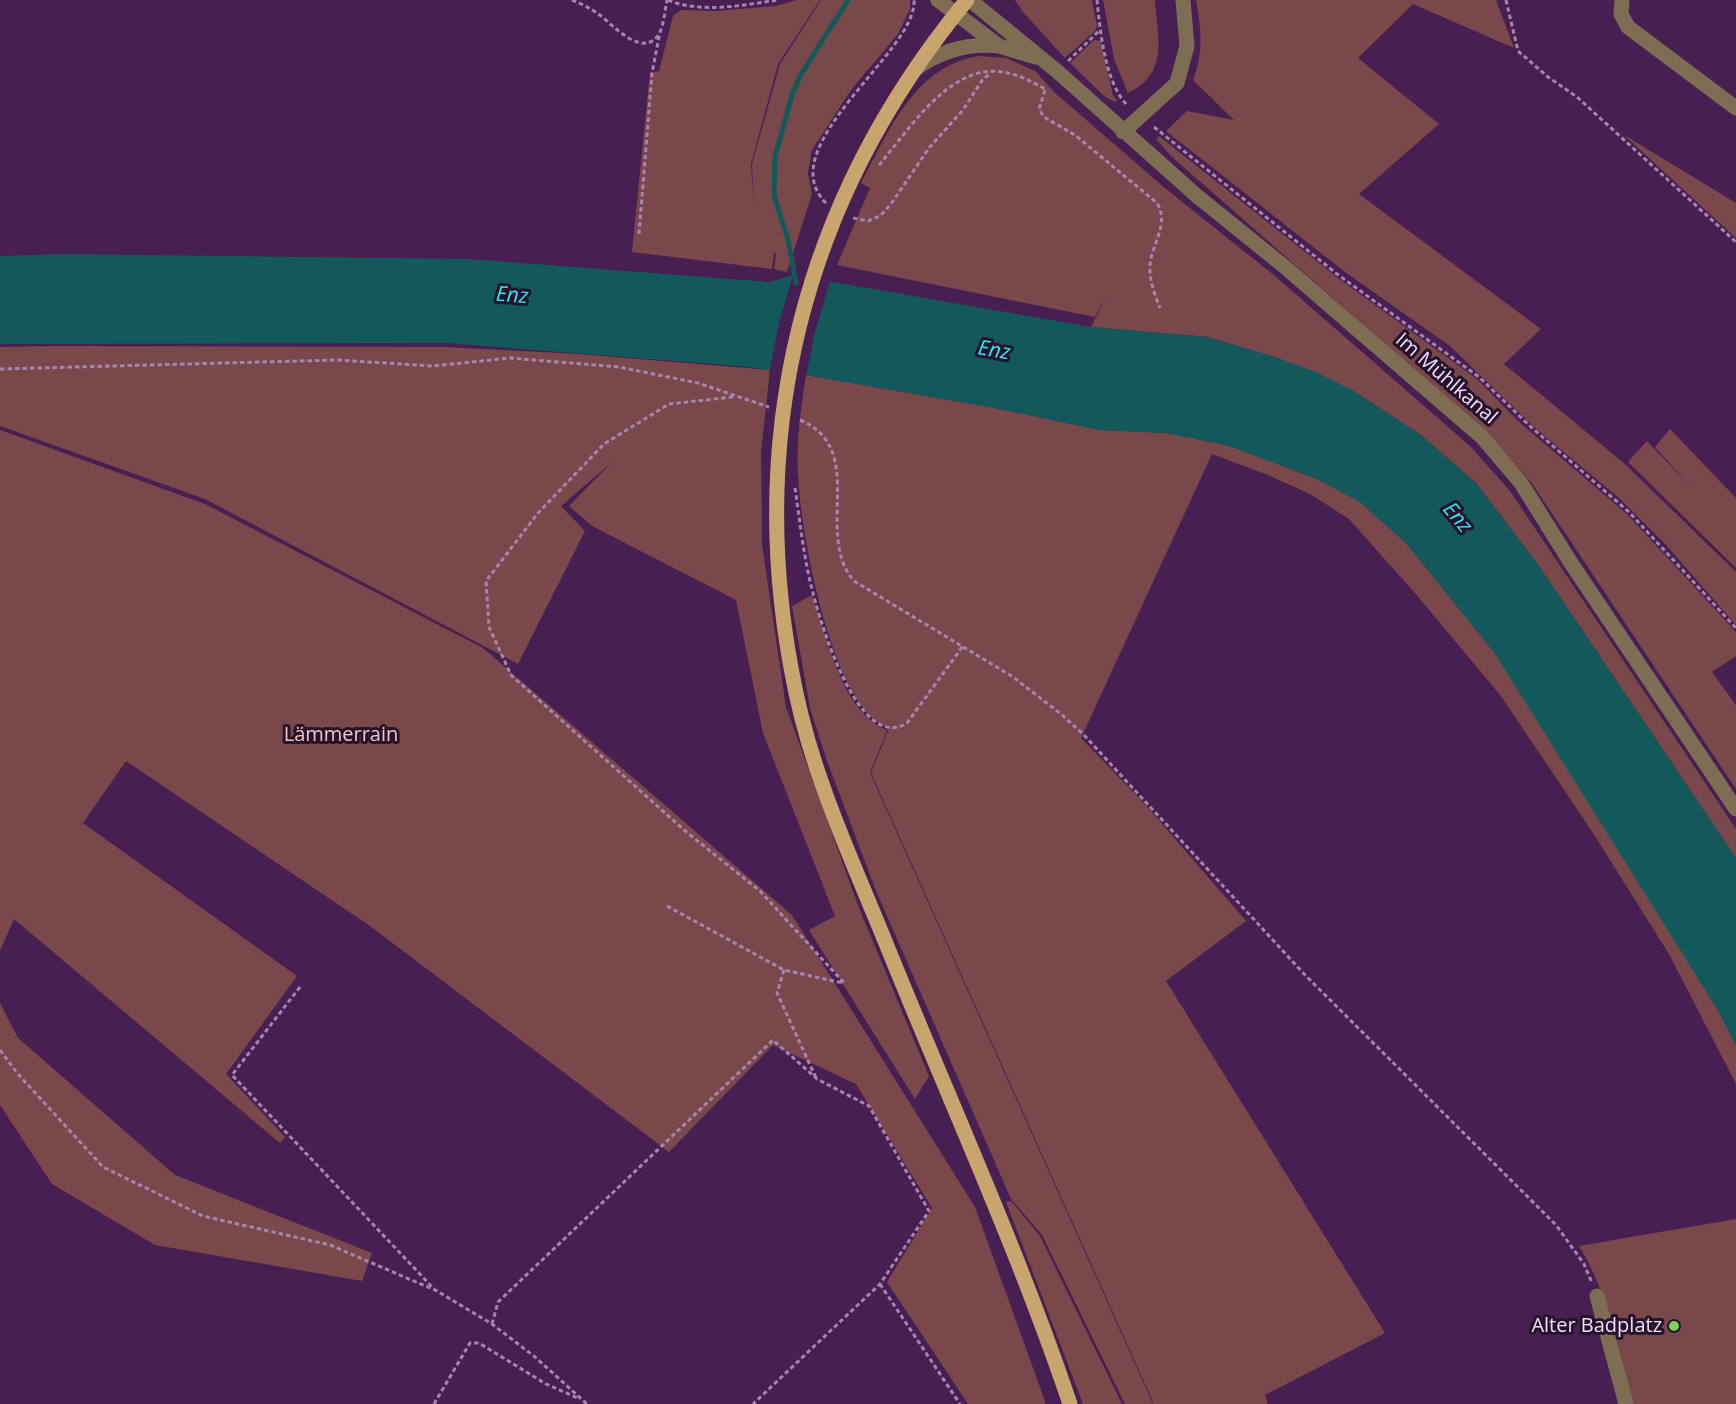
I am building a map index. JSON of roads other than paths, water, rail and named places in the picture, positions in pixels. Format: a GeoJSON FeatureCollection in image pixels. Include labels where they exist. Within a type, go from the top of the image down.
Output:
{"type":"FeatureCollection","features":[{"type":"Feature","properties":{"kind":"main road"},"geometry":{"type":"LineString","coordinates":[[969,0],[956,13],[914,69],[881,122],[826,234],[802,312],[785,393],[779,453],[777,526],[783,618],[796,694],[816,766],[844,844],[1023,1275],[1070,1404]]}},
{"type":"Feature","properties":{"kind":"street","name":"Im Mühlkanal"},"geometry":{"type":"LineString","coordinates":[[938,0],[999,46],[1042,58]]}},
{"type":"Feature","properties":{"kind":"street","name":"Im Mühlkanal"},"geometry":{"type":"LineString","coordinates":[[969,0],[1042,58],[1123,132],[1482,437],[1521,483],[1577,572],[1736,809]]}},
{"type":"Feature","properties":{"kind":"street"},"geometry":{"type":"LineString","coordinates":[[1123,132],[1176,82],[1187,46],[1183,0]]}},
{"type":"Feature","properties":{"kind":"street"},"geometry":{"type":"LineString","coordinates":[[1622,0],[1621,14],[1628,27],[1734,104]]}},
{"type":"Feature","properties":{"kind":"street"},"geometry":{"type":"LineString","coordinates":[[914,69],[953,50],[970,45],[999,46]]}},
{"type":"Feature","properties":{"kind":"street"},"geometry":{"type":"LineString","coordinates":[[1597,1296],[1613,1348],[1626,1404]]}},
{"type":"Feature","properties":{"kind":"water","name":"Enz"},"geometry":{"type":"Polygon","coordinates":[[[61,254],[469,259],[770,282],[793,275],[1091,327],[1207,337],[1316,372],[1352,390],[1421,435],[1476,483],[1539,566],[1736,858],[1736,1045],[1719,1012],[1494,652],[1406,543],[1360,502],[1317,479],[1230,446],[1167,433],[1100,430],[995,408],[806,375],[740,366],[446,343],[0,344],[0,256],[61,254]]]}},
{"type":"Feature","properties":{"kind":"waterway"},"geometry":{"type":"LineString","coordinates":[[796,283],[788,240],[774,195],[775,157],[792,95],[800,76],[848,0]]}},
{"type":"Feature","properties":{"kind":"place","name":"Alter Badplatz"},"geometry":{"type":"Point","coordinates":[1674,1326]}},
{"type":"Feature","properties":{"kind":"park label","name":"Lämmerrain"},"geometry":{"type":"Point","coordinates":[341,735]}}]}
